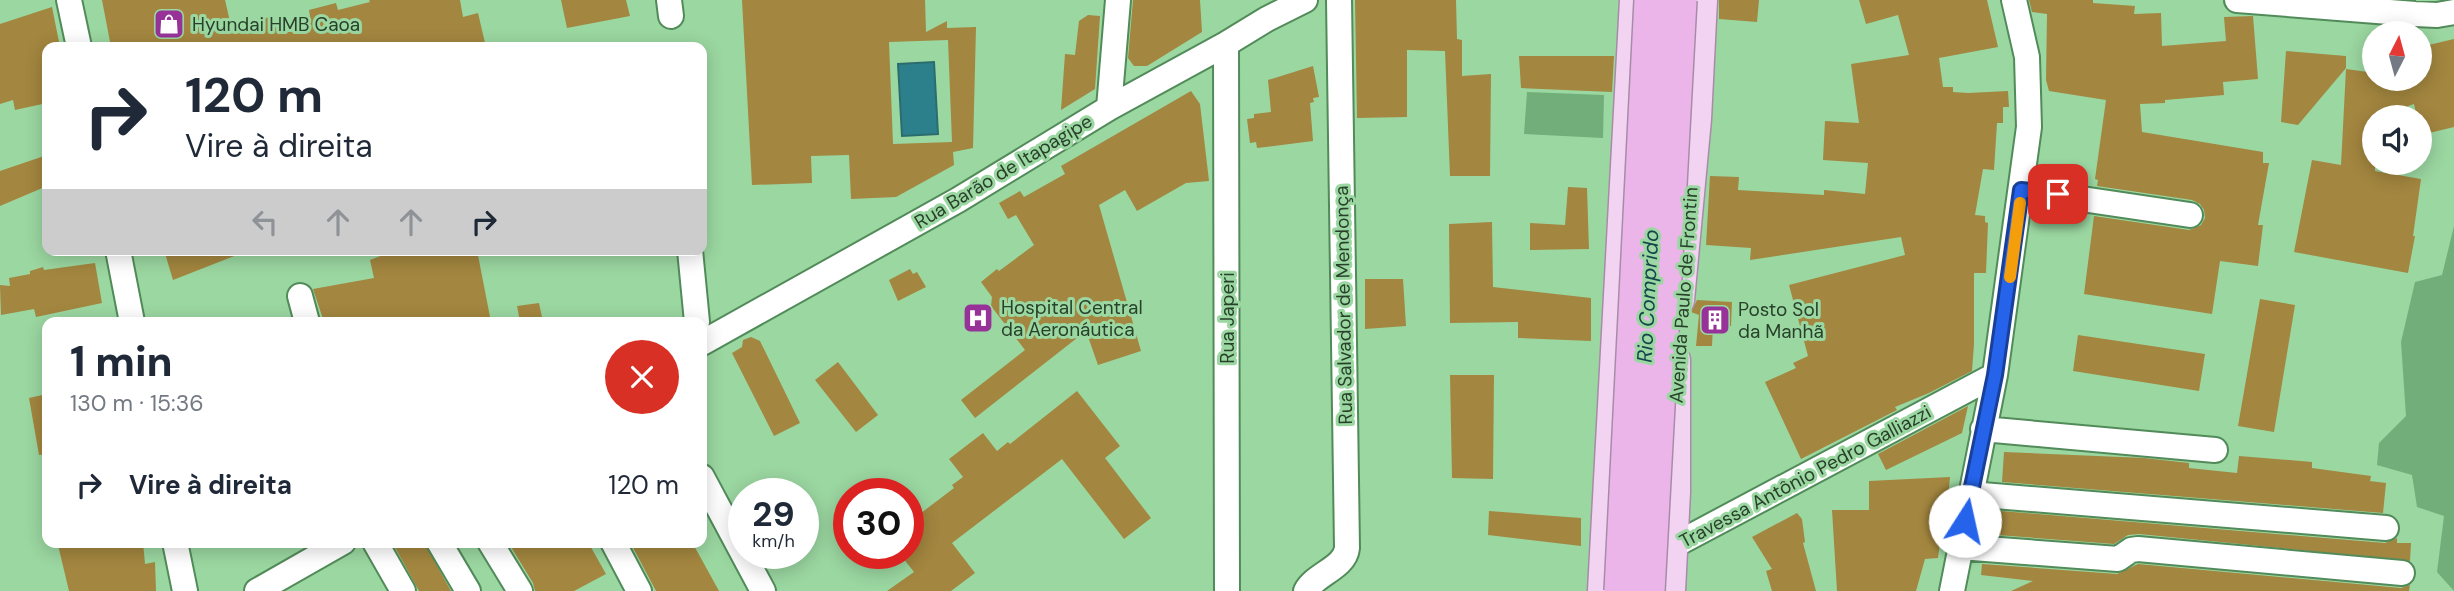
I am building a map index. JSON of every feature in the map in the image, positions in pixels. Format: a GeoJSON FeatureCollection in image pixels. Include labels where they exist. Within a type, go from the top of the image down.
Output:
{"type":"FeatureCollection","features":[{"type":"Feature","properties":{"kind":"highway"},"geometry":{"type":"LineString","coordinates":[[1622,591],[1652,0]]}},
{"type":"Feature","properties":{"kind":"highway"},"geometry":{"type":"LineString","coordinates":[[1647,591],[1679,0]]}},
{"type":"Feature","properties":{"kind":"main road"},"geometry":{"type":"LineString","coordinates":[[1603,591],[1634,0]]}},
{"type":"Feature","properties":{"kind":"main road","name":"Avenida Paulo de Frontin"},"geometry":{"type":"LineString","coordinates":[[1670,591],[1675,365],[1696,119],[1702,0]]}},
{"type":"Feature","properties":{"kind":"main road"},"geometry":{"type":"LineString","coordinates":[[1628,115],[1696,119]]}},
{"type":"Feature","properties":{"kind":"main road"},"geometry":{"type":"LineString","coordinates":[[1614,363],[1675,365]]}},
{"type":"Feature","properties":{"kind":"street"},"geometry":{"type":"LineString","coordinates":[[69,0],[78,42]]}},
{"type":"Feature","properties":{"kind":"street"},"geometry":{"type":"LineString","coordinates":[[1109,108],[1118,0]]}},
{"type":"Feature","properties":{"kind":"street","name":"Rua Barão de Itapagipe"},"geometry":{"type":"LineString","coordinates":[[707,340],[958,200],[1109,108],[1305,0]]}},
{"type":"Feature","properties":{"kind":"street","name":"Rua Salvador de Mendonça"},"geometry":{"type":"LineString","coordinates":[[1306,591],[1343,560],[1348,548],[1339,0]]}},
{"type":"Feature","properties":{"kind":"street"},"geometry":{"type":"LineString","coordinates":[[1952,591],[1995,375],[2029,127],[2026,57],[2014,0]]}},
{"type":"Feature","properties":{"kind":"street"},"geometry":{"type":"LineString","coordinates":[[2237,0],[2330,4],[2415,15],[2454,12]]}},
{"type":"Feature","properties":{"kind":"street","name":"Rua Japeri"},"geometry":{"type":"LineString","coordinates":[[1226,44],[1227,591]]}},
{"type":"Feature","properties":{"kind":"street"},"geometry":{"type":"LineString","coordinates":[[2021,190],[2190,215]]}},
{"type":"Feature","properties":{"kind":"street"},"geometry":{"type":"LineString","coordinates":[[119,256],[131,317]]}},
{"type":"Feature","properties":{"kind":"street"},"geometry":{"type":"LineString","coordinates":[[691,256],[697,317]]}},
{"type":"Feature","properties":{"kind":"street"},"geometry":{"type":"LineString","coordinates":[[300,296],[306,317]]}},
{"type":"Feature","properties":{"kind":"street","name":"Travessa Antônio Pedro Galliazzi"},"geometry":{"type":"LineString","coordinates":[[1607,544],[1673,546],[1995,375]]}},
{"type":"Feature","properties":{"kind":"street"},"geometry":{"type":"LineString","coordinates":[[1983,429],[2215,450]]}},
{"type":"Feature","properties":{"kind":"street"},"geometry":{"type":"LineString","coordinates":[[707,486],[762,591]]}},
{"type":"Feature","properties":{"kind":"street"},"geometry":{"type":"LineString","coordinates":[[1970,494],[2386,528]]}},
{"type":"Feature","properties":{"kind":"street"},"geometry":{"type":"LineString","coordinates":[[1961,547],[2118,559],[2138,549],[2402,573]]}},
{"type":"Feature","properties":{"kind":"street"},"geometry":{"type":"LineString","coordinates":[[177,548],[186,591]]}},
{"type":"Feature","properties":{"kind":"street"},"geometry":{"type":"LineString","coordinates":[[257,591],[332,548]]}},
{"type":"Feature","properties":{"kind":"street"},"geometry":{"type":"LineString","coordinates":[[378,548],[403,591]]}},
{"type":"Feature","properties":{"kind":"street"},"geometry":{"type":"LineString","coordinates":[[443,548],[468,591]]}},
{"type":"Feature","properties":{"kind":"street"},"geometry":{"type":"LineString","coordinates":[[494,548],[520,591]]}},
{"type":"Feature","properties":{"kind":"street"},"geometry":{"type":"LineString","coordinates":[[616,548],[639,591]]}},
{"type":"Feature","properties":{"kind":"green space"},"geometry":{"type":"Polygon","coordinates":[[[1527,92],[1604,95],[1603,138],[1524,134],[1527,92]]]}},
{"type":"Feature","properties":{"kind":"green space"},"geometry":{"type":"Polygon","coordinates":[[[2454,226],[2454,591],[2437,572],[2444,516],[2417,507],[2412,475],[2377,465],[2379,443],[2406,416],[2401,342],[2415,282],[2442,275],[2454,226]]]}},
{"type":"Feature","properties":{"kind":"water"},"geometry":{"type":"Polygon","coordinates":[[[934,62],[938,134],[902,136],[898,64],[934,62]]]}},
{"type":"Feature","properties":{"kind":"building"},"geometry":{"type":"Polygon","coordinates":[[[102,0],[225,0],[231,26],[274,16],[276,24],[310,16],[309,10],[336,3],[338,10],[370,2],[369,0],[460,0],[463,17],[478,13],[485,42],[110,42],[102,0]]]}},
{"type":"Feature","properties":{"kind":"building"},"geometry":{"type":"Polygon","coordinates":[[[561,0],[626,0],[630,16],[567,28],[561,0]]]}},
{"type":"Feature","properties":{"kind":"building"},"geometry":{"type":"Polygon","coordinates":[[[742,0],[925,0],[926,32],[947,21],[947,28],[976,27],[973,148],[953,152],[954,165],[896,197],[851,199],[849,155],[811,156],[812,183],[752,185],[742,0]],[[948,40],[889,42],[893,144],[952,142],[948,40]]]}},
{"type":"Feature","properties":{"kind":"building"},"geometry":{"type":"Polygon","coordinates":[[[1133,0],[1200,0],[1202,32],[1147,66],[1134,66],[1128,58],[1133,0]]]}},
{"type":"Feature","properties":{"kind":"building"},"geometry":{"type":"Polygon","coordinates":[[[1355,0],[1456,0],[1457,39],[1462,40],[1462,76],[1491,74],[1490,176],[1450,176],[1445,51],[1407,50],[1407,117],[1357,118],[1355,0]]]}},
{"type":"Feature","properties":{"kind":"building"},"geometry":{"type":"Polygon","coordinates":[[[1719,0],[1759,0],[1757,22],[1719,19],[1719,0]]]}},
{"type":"Feature","properties":{"kind":"building"},"geometry":{"type":"Polygon","coordinates":[[[1859,0],[1987,0],[1998,47],[1939,58],[1943,87],[1953,87],[1953,92],[1968,93],[2008,91],[2009,107],[2003,107],[2003,123],[1997,123],[1994,170],[1983,169],[1975,215],[1985,216],[1985,222],[1988,223],[1986,273],[1974,273],[1972,371],[1895,407],[1897,410],[1801,459],[1765,382],[1796,368],[1793,363],[1808,356],[1789,285],[1905,255],[1901,237],[1750,260],[1751,248],[1706,245],[1710,176],[1739,177],[1738,190],[1824,195],[1824,190],[1865,194],[1868,163],[1823,160],[1825,121],[1859,123],[1851,64],[1909,55],[1898,15],[1866,24],[1859,0]]]}},
{"type":"Feature","properties":{"kind":"building"},"geometry":{"type":"Polygon","coordinates":[[[2029,0],[2093,0],[2093,3],[2135,6],[2134,14],[2161,13],[2162,46],[2226,41],[2224,17],[2253,16],[2258,79],[2223,82],[2224,95],[2140,104],[2142,132],[2263,152],[2263,163],[2269,163],[2258,225],[2263,225],[2258,266],[2220,261],[2212,314],[2084,294],[2094,216],[2189,230],[2201,225],[2205,218],[2204,210],[2192,200],[2097,186],[2098,180],[2095,179],[2106,100],[2049,91],[2046,80],[2047,14],[2032,12],[2029,0]]]}},
{"type":"Feature","properties":{"kind":"building"},"geometry":{"type":"Polygon","coordinates":[[[52,7],[59,42],[42,42],[42,104],[15,110],[13,100],[0,104],[0,24],[52,7]]]}},
{"type":"Feature","properties":{"kind":"building"},"geometry":{"type":"Polygon","coordinates":[[[1088,15],[1100,16],[1095,89],[1061,110],[1065,54],[1075,55],[1079,21],[1088,15]]]}},
{"type":"Feature","properties":{"kind":"building"},"geometry":{"type":"Polygon","coordinates":[[[2454,39],[2454,127],[2432,132],[2432,105],[2362,105],[2362,175],[2398,175],[2421,179],[2408,273],[2294,252],[2312,160],[2341,165],[2346,69],[2362,71],[2362,91],[2432,91],[2432,44],[2454,39]]]}},
{"type":"Feature","properties":{"kind":"building"},"geometry":{"type":"Polygon","coordinates":[[[2286,51],[2346,56],[2346,68],[2298,125],[2281,122],[2286,51]]]}},
{"type":"Feature","properties":{"kind":"building"},"geometry":{"type":"Polygon","coordinates":[[[1519,56],[1614,56],[1612,92],[1521,88],[1519,56]]]}},
{"type":"Feature","properties":{"kind":"building"},"geometry":{"type":"Polygon","coordinates":[[[1313,66],[1319,97],[1313,98],[1314,102],[1310,103],[1313,141],[1257,148],[1256,142],[1250,143],[1247,119],[1254,118],[1254,114],[1271,112],[1268,80],[1313,66]]]}},
{"type":"Feature","properties":{"kind":"building"},"geometry":{"type":"Polygon","coordinates":[[[1191,91],[1200,104],[1209,181],[1186,183],[1137,211],[1125,190],[1099,205],[1141,351],[1098,365],[1086,331],[975,418],[961,400],[1025,350],[991,306],[992,297],[981,282],[1034,245],[1016,215],[1008,219],[999,203],[1020,191],[1024,197],[1065,174],[1061,166],[1191,91]]]}},
{"type":"Feature","properties":{"kind":"building"},"geometry":{"type":"Polygon","coordinates":[[[42,157],[42,188],[0,206],[0,171],[42,157]]]}},
{"type":"Feature","properties":{"kind":"building"},"geometry":{"type":"Polygon","coordinates":[[[1568,187],[1587,188],[1589,249],[1530,250],[1530,223],[1565,225],[1568,187]]]}},
{"type":"Feature","properties":{"kind":"building"},"geometry":{"type":"Polygon","coordinates":[[[1492,222],[1493,287],[1591,298],[1591,341],[1518,338],[1518,322],[1450,323],[1449,224],[1492,222]]]}},
{"type":"Feature","properties":{"kind":"building"},"geometry":{"type":"Polygon","coordinates":[[[166,256],[234,256],[173,280],[166,256]]]}},
{"type":"Feature","properties":{"kind":"building"},"geometry":{"type":"Polygon","coordinates":[[[380,256],[478,256],[490,317],[322,317],[313,289],[374,278],[370,260],[380,256]]]}},
{"type":"Feature","properties":{"kind":"building"},"geometry":{"type":"Polygon","coordinates":[[[95,263],[102,303],[36,317],[34,309],[1,315],[0,285],[10,286],[9,278],[30,274],[30,271],[43,267],[44,270],[95,263]]]}},
{"type":"Feature","properties":{"kind":"building"},"geometry":{"type":"Polygon","coordinates":[[[910,269],[913,274],[917,272],[926,287],[898,301],[889,280],[910,269]]]}},
{"type":"Feature","properties":{"kind":"building"},"geometry":{"type":"Polygon","coordinates":[[[1365,279],[1403,279],[1406,326],[1365,329],[1365,279]]]}},
{"type":"Feature","properties":{"kind":"building"},"geometry":{"type":"Polygon","coordinates":[[[2260,299],[2295,305],[2274,432],[2238,426],[2260,299]]]}},
{"type":"Feature","properties":{"kind":"building","name":"Posto Sol da Manhã"},"geometry":{"type":"Polygon","coordinates":[[[1697,300],[1732,302],[1731,326],[1713,325],[1712,346],[1696,346],[1699,315],[1691,312],[1697,300]]]}},
{"type":"Feature","properties":{"kind":"building"},"geometry":{"type":"Polygon","coordinates":[[[539,303],[542,317],[519,317],[517,306],[539,303]]]}},
{"type":"Feature","properties":{"kind":"building"},"geometry":{"type":"Polygon","coordinates":[[[2078,335],[2205,354],[2199,391],[2073,371],[2078,335]]]}},
{"type":"Feature","properties":{"kind":"building"},"geometry":{"type":"Polygon","coordinates":[[[751,337],[760,341],[800,423],[774,436],[732,353],[742,347],[743,340],[751,337]]]}},
{"type":"Feature","properties":{"kind":"building"},"geometry":{"type":"Polygon","coordinates":[[[838,362],[878,415],[856,432],[815,380],[838,362]]]}},
{"type":"Feature","properties":{"kind":"building"},"geometry":{"type":"Polygon","coordinates":[[[1450,375],[1494,375],[1493,479],[1452,478],[1450,375]]]}},
{"type":"Feature","properties":{"kind":"building"},"geometry":{"type":"Polygon","coordinates":[[[1077,391],[1120,446],[1105,458],[1151,518],[1124,539],[1062,459],[952,543],[975,573],[951,591],[887,591],[914,572],[912,569],[924,569],[924,511],[954,488],[952,485],[963,477],[949,459],[983,433],[997,451],[1008,442],[1010,444],[1077,391]]]}},
{"type":"Feature","properties":{"kind":"building"},"geometry":{"type":"Polygon","coordinates":[[[42,395],[42,455],[39,455],[29,398],[42,395]]]}},
{"type":"Feature","properties":{"kind":"building"},"geometry":{"type":"Polygon","coordinates":[[[1968,406],[1962,433],[1886,470],[1878,454],[1968,406]]]}},
{"type":"Feature","properties":{"kind":"building"},"geometry":{"type":"Polygon","coordinates":[[[2004,452],[2144,458],[2189,463],[2189,468],[2237,473],[2239,456],[2312,462],[2312,468],[2371,476],[2370,481],[2386,483],[2383,513],[2002,482],[2004,452]]]}},
{"type":"Feature","properties":{"kind":"building"},"geometry":{"type":"Polygon","coordinates":[[[1950,477],[1948,509],[1938,558],[1925,559],[1916,591],[1837,591],[1832,510],[1869,510],[1869,481],[1950,477]]]}},
{"type":"Feature","properties":{"kind":"building"},"geometry":{"type":"Polygon","coordinates":[[[1489,511],[1581,518],[1581,546],[1488,535],[1489,511]]]}},
{"type":"Feature","properties":{"kind":"building"},"geometry":{"type":"Polygon","coordinates":[[[2001,511],[2385,543],[2397,538],[2397,543],[2411,543],[2410,561],[2139,534],[2128,535],[2114,544],[1997,535],[2001,511]]]}},
{"type":"Feature","properties":{"kind":"building"},"geometry":{"type":"Polygon","coordinates":[[[1797,513],[1802,519],[1803,543],[1816,591],[1772,591],[1766,571],[1772,569],[1752,537],[1797,513]]]}},
{"type":"Feature","properties":{"kind":"building"},"geometry":{"type":"Polygon","coordinates":[[[59,548],[144,548],[145,564],[155,562],[156,591],[69,591],[59,548]]]}},
{"type":"Feature","properties":{"kind":"building"},"geometry":{"type":"Polygon","coordinates":[[[395,548],[427,548],[451,591],[419,591],[395,548]]]}},
{"type":"Feature","properties":{"kind":"building"},"geometry":{"type":"Polygon","coordinates":[[[512,548],[591,548],[606,574],[574,591],[535,591],[512,548]]]}},
{"type":"Feature","properties":{"kind":"building"},"geometry":{"type":"Polygon","coordinates":[[[633,548],[695,548],[719,591],[656,591],[633,548]]]}},
{"type":"Feature","properties":{"kind":"building"},"geometry":{"type":"Polygon","coordinates":[[[1982,564],[2117,574],[2138,564],[2401,588],[2410,585],[2409,591],[2011,591],[2033,581],[1981,575],[1982,564]]]}},
{"type":"Feature","properties":{"kind":"slow traffic"},"geometry":{"type":"LineString","coordinates":[[2010,277],[2020,203]]}},
{"type":"Feature","properties":{"kind":"place","name":"Hyundai HMB Caoa"},"geometry":{"type":"Point","coordinates":[169,24]}},
{"type":"Feature","properties":{"kind":"place","name":"Hospital Central da Aeronáutica"},"geometry":{"type":"Point","coordinates":[978,318]}},
{"type":"Feature","properties":{"kind":"place","name":"Posto Sol da Manhã"},"geometry":{"type":"Point","coordinates":[1715,320]}},
{"type":"Feature","properties":{"kind":"route"},"geometry":{"type":"LineString","coordinates":[[1965,521],[1995,375],[2021,190],[2058,194]]}},
{"type":"Feature","properties":{"kind":"water label","name":"Rio Comprido"},"geometry":{"type":"Point","coordinates":[1648,296]}}]}
